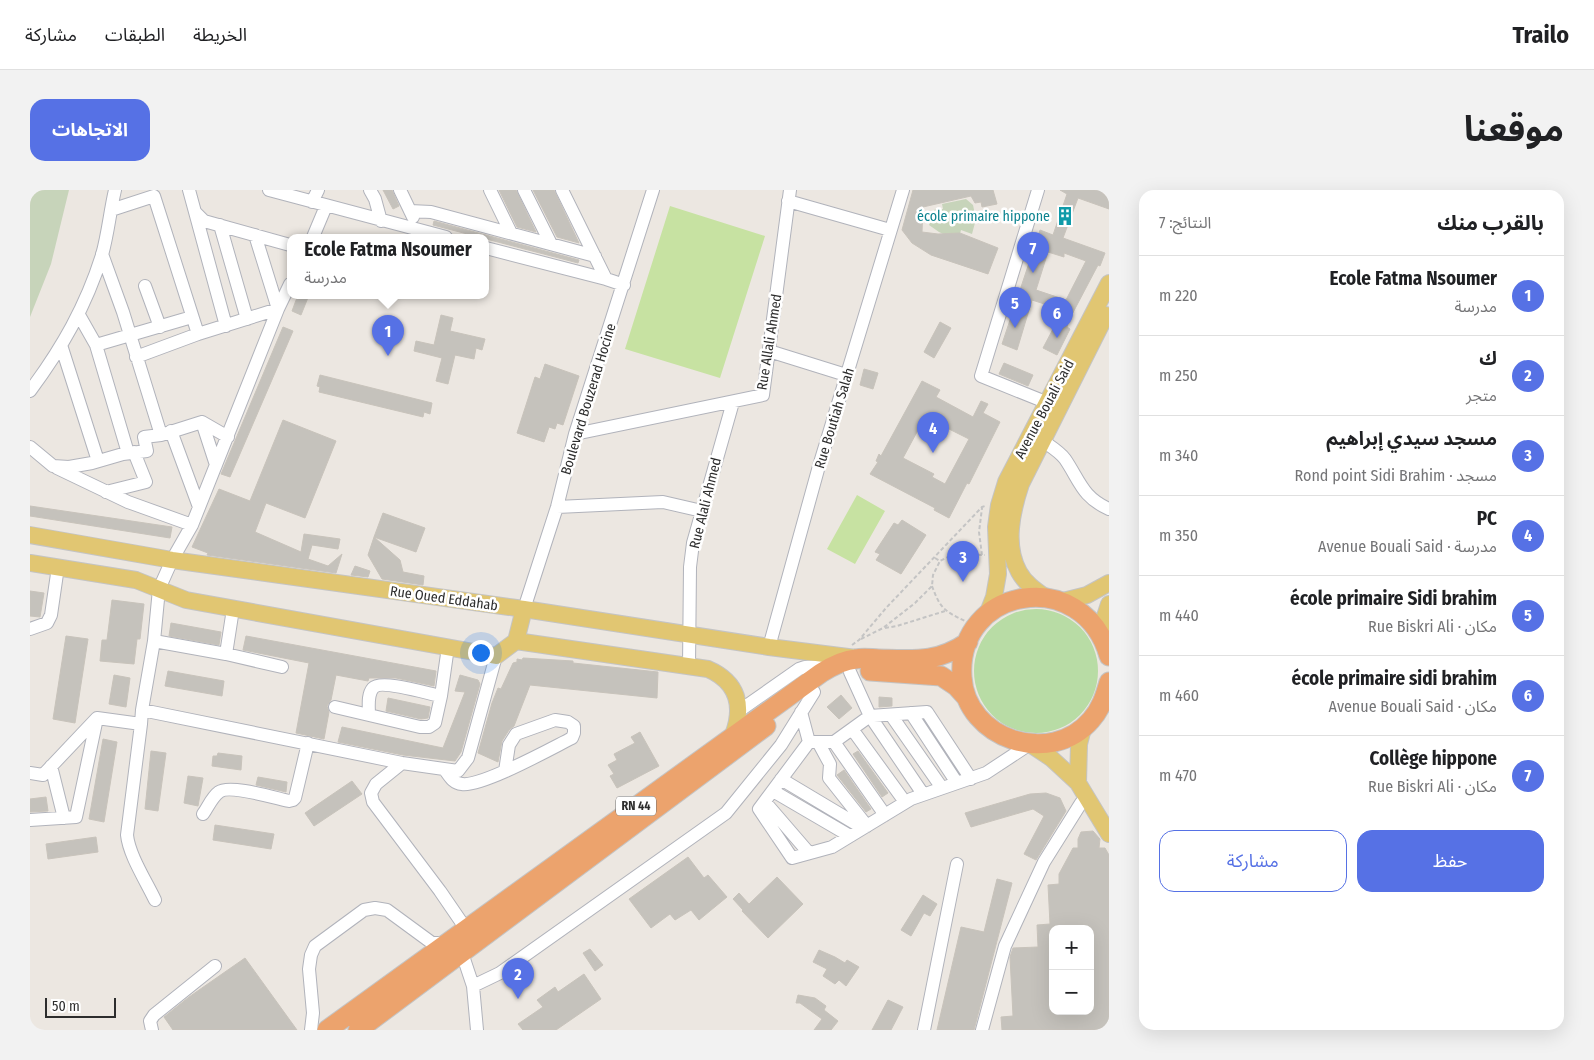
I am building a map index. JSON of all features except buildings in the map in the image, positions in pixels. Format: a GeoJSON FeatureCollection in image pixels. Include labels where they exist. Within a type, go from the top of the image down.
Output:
{"type":"FeatureCollection","features":[{"type":"Feature","properties":{"kind":"highway"},"geometry":{"type":"LineString","coordinates":[[1109,656],[1100,632],[1084,614],[1063,602],[1044,597],[1024,598],[1005,604],[977,628],[962,660],[962,678],[966,697],[977,715],[991,730],[1010,740],[1030,744],[1049,743],[1067,738],[1109,708]]}},
{"type":"Feature","properties":{"kind":"highway","name":"RN 44"},"geometry":{"type":"LineString","coordinates":[[358,1030],[454,948],[466,930],[835,660],[856,657],[917,660],[937,657],[948,654],[977,628]]}},
{"type":"Feature","properties":{"kind":"highway","name":"RN 44"},"geometry":{"type":"LineString","coordinates":[[327,1030],[454,948],[814,692],[840,676],[856,657]]}},
{"type":"Feature","properties":{"kind":"highway","name":"RN 44"},"geometry":{"type":"LineString","coordinates":[[856,657],[867,671],[941,676],[956,686],[966,697]]}},
{"type":"Feature","properties":{"kind":"highway"},"geometry":{"type":"LineString","coordinates":[[1088,724],[1104,701],[1109,682]]}},
{"type":"Feature","properties":{"kind":"main road","name":"Avenue Bouali Said"},"geometry":{"type":"LineString","coordinates":[[977,628],[994,597],[998,574],[996,527],[999,505],[1006,482],[1109,283]]}},
{"type":"Feature","properties":{"kind":"main road"},"geometry":{"type":"LineString","coordinates":[[1044,597],[1030,586],[1019,572],[1013,553],[1011,527],[1014,506],[1021,484],[1109,309]]}},
{"type":"Feature","properties":{"kind":"main road","name":"Rue Oued Eddahab"},"geometry":{"type":"LineString","coordinates":[[30,535],[172,560],[524,609],[769,647],[835,660]]}},
{"type":"Feature","properties":{"kind":"main road"},"geometry":{"type":"LineString","coordinates":[[30,563],[136,580],[186,600],[496,656],[516,640],[524,609]]}},
{"type":"Feature","properties":{"kind":"main road"},"geometry":{"type":"LineString","coordinates":[[1063,602],[1087,596],[1109,583]]}},
{"type":"Feature","properties":{"kind":"main road"},"geometry":{"type":"LineString","coordinates":[[1100,632],[1109,604]]}},
{"type":"Feature","properties":{"kind":"main road"},"geometry":{"type":"LineString","coordinates":[[516,640],[708,669],[722,675],[737,697],[739,711],[733,735]]}},
{"type":"Feature","properties":{"kind":"main road"},"geometry":{"type":"LineString","coordinates":[[1078,783],[1079,744],[1088,724]]}},
{"type":"Feature","properties":{"kind":"main road"},"geometry":{"type":"LineString","coordinates":[[1030,744],[1051,758],[1078,783],[1086,798],[1108,826]]}},
{"type":"Feature","properties":{"kind":"street"},"geometry":{"type":"LineString","coordinates":[[30,391],[50,363],[79,315],[102,254],[115,190]]}},
{"type":"Feature","properties":{"kind":"street"},"geometry":{"type":"LineString","coordinates":[[189,190],[226,326]]}},
{"type":"Feature","properties":{"kind":"street"},"geometry":{"type":"LineString","coordinates":[[312,202],[318,190]]}},
{"type":"Feature","properties":{"kind":"street"},"geometry":{"type":"LineString","coordinates":[[370,190],[376,199],[381,221]]}},
{"type":"Feature","properties":{"kind":"street"},"geometry":{"type":"LineString","coordinates":[[400,190],[420,231]]}},
{"type":"Feature","properties":{"kind":"street"},"geometry":{"type":"LineString","coordinates":[[490,190],[511,233]]}},
{"type":"Feature","properties":{"kind":"street"},"geometry":{"type":"LineString","coordinates":[[524,190],[551,244]]}},
{"type":"Feature","properties":{"kind":"street"},"geometry":{"type":"LineString","coordinates":[[562,190],[606,279]]}},
{"type":"Feature","properties":{"kind":"street","name":"Boulevard Bouzerad Hocine"},"geometry":{"type":"LineString","coordinates":[[524,609],[557,507],[575,434],[653,190]]}},
{"type":"Feature","properties":{"kind":"street","name":"Rue Boutiah Salah"},"geometry":{"type":"LineString","coordinates":[[769,647],[819,466],[903,190]]}},
{"type":"Feature","properties":{"kind":"street"},"geometry":{"type":"LineString","coordinates":[[1038,190],[981,376],[1048,403]]}},
{"type":"Feature","properties":{"kind":"street"},"geometry":{"type":"LineString","coordinates":[[275,191],[433,234]]}},
{"type":"Feature","properties":{"kind":"street"},"geometry":{"type":"LineString","coordinates":[[111,210],[154,196],[198,334]]}},
{"type":"Feature","properties":{"kind":"street"},"geometry":{"type":"LineString","coordinates":[[789,196],[890,230]]}},
{"type":"Feature","properties":{"kind":"street","name":"Rue Allali Ahmed"},"geometry":{"type":"LineString","coordinates":[[575,434],[763,395],[789,196]]}},
{"type":"Feature","properties":{"kind":"street"},"geometry":{"type":"LineString","coordinates":[[314,234],[326,206]]}},
{"type":"Feature","properties":{"kind":"street"},"geometry":{"type":"LineString","coordinates":[[410,211],[431,212],[595,256]]}},
{"type":"Feature","properties":{"kind":"street"},"geometry":{"type":"LineString","coordinates":[[195,212],[204,221],[287,244]]}},
{"type":"Feature","properties":{"kind":"street"},"geometry":{"type":"LineString","coordinates":[[220,225],[246,319]]}},
{"type":"Feature","properties":{"kind":"street"},"geometry":{"type":"LineString","coordinates":[[255,235],[278,309]]}},
{"type":"Feature","properties":{"kind":"street"},"geometry":{"type":"LineString","coordinates":[[489,249],[624,285]]}},
{"type":"Feature","properties":{"kind":"street"},"geometry":{"type":"LineString","coordinates":[[102,254],[136,357],[166,433],[199,507]]}},
{"type":"Feature","properties":{"kind":"street"},"geometry":{"type":"LineString","coordinates":[[145,286],[160,328]]}},
{"type":"Feature","properties":{"kind":"street"},"geometry":{"type":"LineString","coordinates":[[155,900],[133,855],[127,835],[142,710],[154,641],[159,589],[172,560],[192,525],[287,290]]}},
{"type":"Feature","properties":{"kind":"street"},"geometry":{"type":"LineString","coordinates":[[136,357],[198,334],[278,309]]}},
{"type":"Feature","properties":{"kind":"street"},"geometry":{"type":"LineString","coordinates":[[79,315],[96,345],[131,453],[146,482],[102,490]]}},
{"type":"Feature","properties":{"kind":"street"},"geometry":{"type":"LineString","coordinates":[[96,345],[160,328],[192,317]]}},
{"type":"Feature","properties":{"kind":"street"},"geometry":{"type":"LineString","coordinates":[[61,345],[102,490]]}},
{"type":"Feature","properties":{"kind":"street"},"geometry":{"type":"LineString","coordinates":[[769,351],[846,375]]}},
{"type":"Feature","properties":{"kind":"street","name":"Rue Alali Ahmed"},"geometry":{"type":"LineString","coordinates":[[689,666],[690,567],[693,542],[733,402]]}},
{"type":"Feature","properties":{"kind":"street"},"geometry":{"type":"LineString","coordinates":[[52,466],[69,467],[93,463],[147,450],[144,437],[166,433],[202,422],[228,437]]}},
{"type":"Feature","properties":{"kind":"street"},"geometry":{"type":"LineString","coordinates":[[202,422],[216,465]]}},
{"type":"Feature","properties":{"kind":"street"},"geometry":{"type":"LineString","coordinates":[[1043,441],[1063,457],[1086,494],[1109,509]]}},
{"type":"Feature","properties":{"kind":"street"},"geometry":{"type":"LineString","coordinates":[[30,447],[52,466],[128,502],[192,525]]}},
{"type":"Feature","properties":{"kind":"street"},"geometry":{"type":"LineString","coordinates":[[557,507],[663,502],[702,511]]}},
{"type":"Feature","properties":{"kind":"street"},"geometry":{"type":"LineString","coordinates":[[30,629],[47,624],[51,615],[58,567]]}},
{"type":"Feature","properties":{"kind":"street"},"geometry":{"type":"LineString","coordinates":[[226,654],[233,609]]}},
{"type":"Feature","properties":{"kind":"street"},"geometry":{"type":"LineString","coordinates":[[154,641],[226,654],[282,667]]}},
{"type":"Feature","properties":{"kind":"street"},"geometry":{"type":"LineString","coordinates":[[335,707],[420,727],[429,727],[435,723],[448,647]]}},
{"type":"Feature","properties":{"kind":"street"},"geometry":{"type":"LineString","coordinates":[[142,710],[402,763],[458,771],[468,758],[496,656]]}},
{"type":"Feature","properties":{"kind":"street"},"geometry":{"type":"LineString","coordinates":[[856,657],[870,716],[923,794]]}},
{"type":"Feature","properties":{"kind":"street"},"geometry":{"type":"LineString","coordinates":[[739,711],[799,669],[835,660]]}},
{"type":"Feature","properties":{"kind":"street"},"geometry":{"type":"LineString","coordinates":[[368,715],[369,696],[374,687],[380,684],[441,696]]}},
{"type":"Feature","properties":{"kind":"street"},"geometry":{"type":"LineString","coordinates":[[473,986],[500,973],[726,813],[781,745],[814,692]]}},
{"type":"Feature","properties":{"kind":"street"},"geometry":{"type":"LineString","coordinates":[[801,712],[813,742],[830,764],[829,778],[865,827]]}},
{"type":"Feature","properties":{"kind":"street"},"geometry":{"type":"LineString","coordinates":[[813,742],[834,742],[870,716],[927,712],[970,779]]}},
{"type":"Feature","properties":{"kind":"street"},"geometry":{"type":"LineString","coordinates":[[911,713],[957,783]]}},
{"type":"Feature","properties":{"kind":"street"},"geometry":{"type":"LineString","coordinates":[[891,715],[942,788]]}},
{"type":"Feature","properties":{"kind":"street"},"geometry":{"type":"LineString","coordinates":[[97,718],[141,724]]}},
{"type":"Feature","properties":{"kind":"street"},"geometry":{"type":"LineString","coordinates":[[30,774],[43,775],[97,718]]}},
{"type":"Feature","properties":{"kind":"street"},"geometry":{"type":"LineString","coordinates":[[30,820],[76,817],[97,718]]}},
{"type":"Feature","properties":{"kind":"street"},"geometry":{"type":"LineString","coordinates":[[445,770],[453,782],[462,785],[480,782],[505,771],[572,738],[574,726],[568,722],[555,720],[516,734],[509,745],[505,771]]}},
{"type":"Feature","properties":{"kind":"street"},"geometry":{"type":"LineString","coordinates":[[852,729],[905,802]]}},
{"type":"Feature","properties":{"kind":"street"},"geometry":{"type":"LineString","coordinates":[[813,742],[759,809],[792,858],[832,847],[905,802],[923,794],[986,774],[1030,744]]}},
{"type":"Feature","properties":{"kind":"street"},"geometry":{"type":"LineString","coordinates":[[834,742],[885,815]]}},
{"type":"Feature","properties":{"kind":"street"},"geometry":{"type":"LineString","coordinates":[[203,814],[218,793],[224,789],[234,789],[289,801],[293,800],[308,743]]}},
{"type":"Feature","properties":{"kind":"street"},"geometry":{"type":"LineString","coordinates":[[402,763],[376,784],[371,794],[373,802],[466,930]]}},
{"type":"Feature","properties":{"kind":"street"},"geometry":{"type":"LineString","coordinates":[[51,766],[64,818]]}},
{"type":"Feature","properties":{"kind":"street"},"geometry":{"type":"LineString","coordinates":[[782,779],[865,827]]}},
{"type":"Feature","properties":{"kind":"street"},"geometry":{"type":"LineString","coordinates":[[769,796],[850,836]]}},
{"type":"Feature","properties":{"kind":"street"},"geometry":{"type":"LineString","coordinates":[[982,1030],[1006,946],[1016,923],[1044,862],[1086,798]]}},
{"type":"Feature","properties":{"kind":"street"},"geometry":{"type":"LineString","coordinates":[[924,1030],[957,864]]}},
{"type":"Feature","properties":{"kind":"street"},"geometry":{"type":"LineString","coordinates":[[311,1030],[313,1013],[309,969],[311,955],[315,946],[364,910],[375,908],[387,910],[432,942],[454,948],[473,986],[477,1030]]}},
{"type":"Feature","properties":{"kind":"street"},"geometry":{"type":"LineString","coordinates":[[152,1030],[150,1021],[154,1015],[214,966]]}},
{"type":"Feature","properties":{"kind":"path"},"geometry":{"type":"LineString","coordinates":[[856,657],[886,608],[982,507],[999,505]]}},
{"type":"Feature","properties":{"kind":"path"},"geometry":{"type":"LineString","coordinates":[[977,628],[945,611],[937,599],[932,586],[933,575],[940,561],[954,554],[982,555],[979,532],[982,507]]}},
{"type":"Feature","properties":{"kind":"path"},"geometry":{"type":"LineString","coordinates":[[935,558],[940,561]]}},
{"type":"Feature","properties":{"kind":"path"},"geometry":{"type":"LineString","coordinates":[[835,660],[856,657],[883,628],[915,604],[932,586]]}},
{"type":"Feature","properties":{"kind":"path"},"geometry":{"type":"LineString","coordinates":[[883,628],[897,626],[945,611]]}},
{"type":"Feature","properties":{"kind":"green space"},"geometry":{"type":"Polygon","coordinates":[[[30,190],[69,190],[51,264],[30,317],[30,190]]]}},
{"type":"Feature","properties":{"kind":"green space"},"geometry":{"type":"Polygon","coordinates":[[[966,199],[973,205],[976,219],[972,234],[961,230],[958,241],[929,225],[935,209],[943,209],[942,204],[966,199]]]}},
{"type":"Feature","properties":{"kind":"green space"},"geometry":{"type":"Polygon","coordinates":[[[670,206],[765,236],[720,378],[625,349],[670,206]]]}},
{"type":"Feature","properties":{"kind":"green space"},"geometry":{"type":"Polygon","coordinates":[[[857,495],[885,511],[855,564],[827,549],[857,495]]]}},
{"type":"Feature","properties":{"kind":"green space"},"geometry":{"type":"Polygon","coordinates":[[[1036,609],[1060,614],[1080,627],[1093,647],[1098,671],[1093,695],[1080,715],[1060,728],[1036,733],[1012,728],[992,715],[979,695],[974,671],[979,647],[992,627],[1012,614],[1036,609]]]}},
{"type":"Feature","properties":{"kind":"place","name":"école primaire hippone"},"geometry":{"type":"Point","coordinates":[1065,216]}},
{"type":"Feature","properties":{"kind":"place","name":"Collège hippone"},"geometry":{"type":"Point","coordinates":[1033,273]}},
{"type":"Feature","properties":{"kind":"place","name":"école primaire Sidi brahim"},"geometry":{"type":"Point","coordinates":[1015,328]}},
{"type":"Feature","properties":{"kind":"place","name":"école primaire sidi brahim"},"geometry":{"type":"Point","coordinates":[1057,338]}},
{"type":"Feature","properties":{"kind":"place","name":"Ecole Fatma Nsoumer"},"geometry":{"type":"Point","coordinates":[388,356]}},
{"type":"Feature","properties":{"kind":"place","name":"PC"},"geometry":{"type":"Point","coordinates":[933,453]}},
{"type":"Feature","properties":{"kind":"place","name":"مسجد سيدي إبراهيم"},"geometry":{"type":"Point","coordinates":[963,582]}},
{"type":"Feature","properties":{"kind":"place","name":"ك"},"geometry":{"type":"Point","coordinates":[518,999]}}]}
